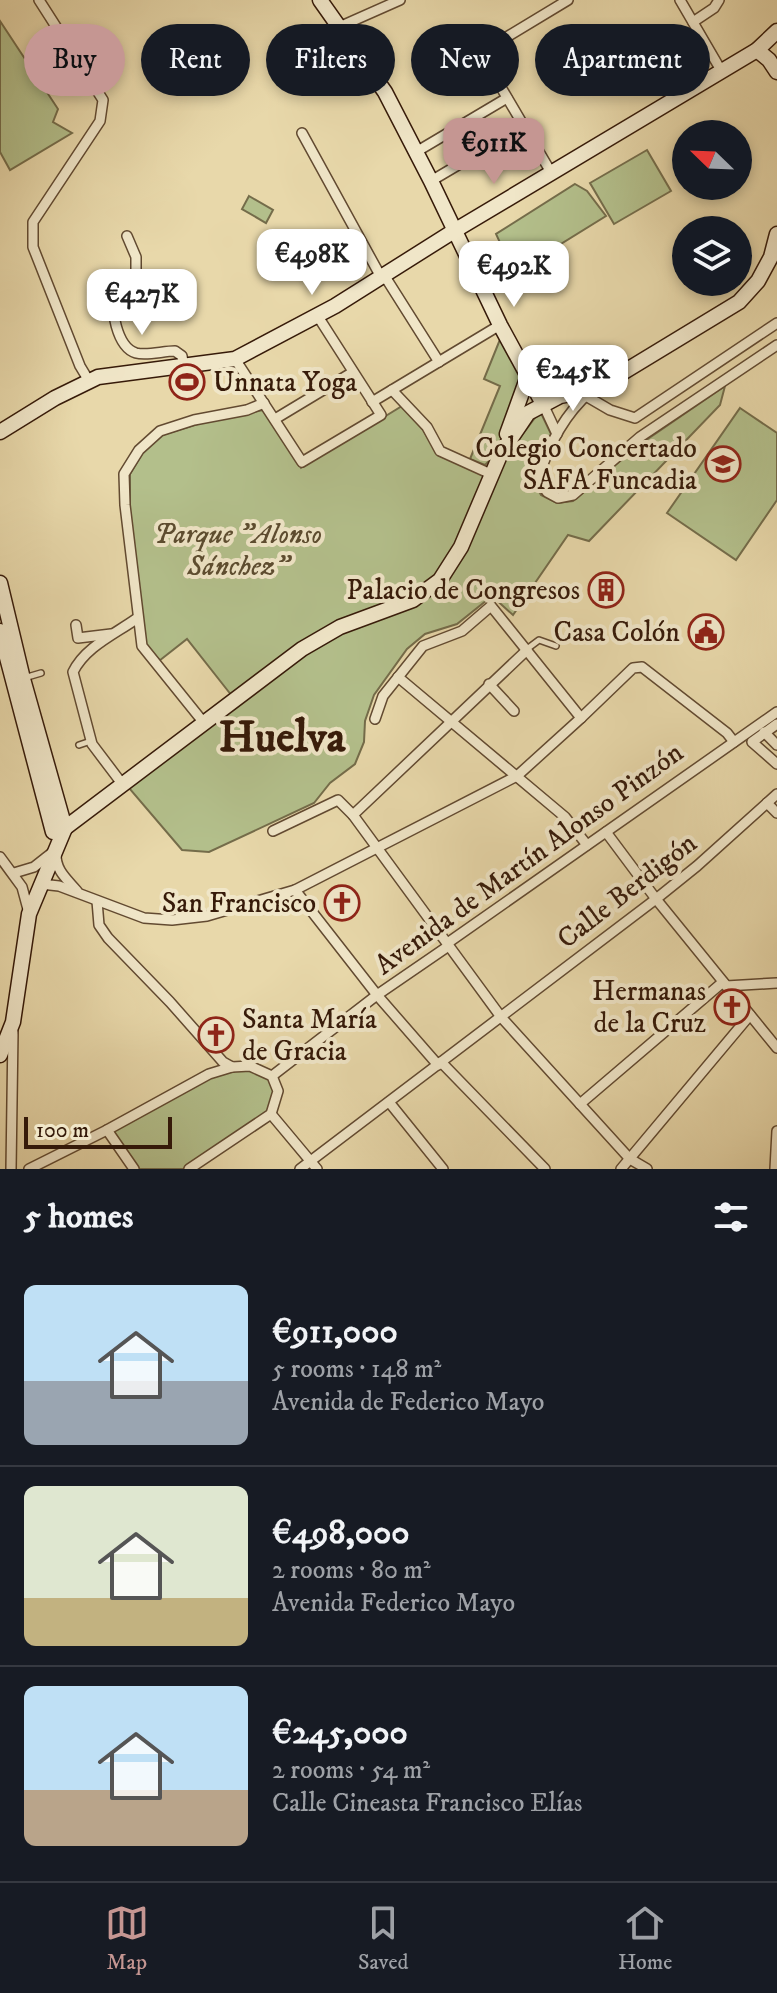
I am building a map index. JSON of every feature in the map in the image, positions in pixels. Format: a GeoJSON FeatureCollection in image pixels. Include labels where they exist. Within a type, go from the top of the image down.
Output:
{"type":"FeatureCollection","features":[{"type":"Feature","properties":{"kind":"street"},"geometry":{"type":"LineString","coordinates":[[39,0],[103,100],[100,121],[33,222],[33,247],[80,366],[89,381]]}},
{"type":"Feature","properties":{"kind":"street"},"geometry":{"type":"LineString","coordinates":[[320,0],[337,24]]}},
{"type":"Feature","properties":{"kind":"street"},"geometry":{"type":"LineString","coordinates":[[346,24],[400,0]]}},
{"type":"Feature","properties":{"kind":"street"},"geometry":{"type":"LineString","coordinates":[[552,174],[485,60],[485,53],[568,0]]}},
{"type":"Feature","properties":{"kind":"street"},"geometry":{"type":"LineString","coordinates":[[680,0],[722,72]]}},
{"type":"Feature","properties":{"kind":"street"},"geometry":{"type":"LineString","coordinates":[[693,22],[714,8],[719,0]]}},
{"type":"Feature","properties":{"kind":"street"},"geometry":{"type":"LineString","coordinates":[[0,432],[55,398],[98,377],[235,359],[317,315],[722,72],[757,50],[777,31]]}},
{"type":"Feature","properties":{"kind":"street"},"geometry":{"type":"LineString","coordinates":[[757,50],[777,72]]}},
{"type":"Feature","properties":{"kind":"street"},"geometry":{"type":"LineString","coordinates":[[387,96],[557,434]]}},
{"type":"Feature","properties":{"kind":"street"},"geometry":{"type":"LineString","coordinates":[[416,152],[507,98]]}},
{"type":"Feature","properties":{"kind":"street"},"geometry":{"type":"LineString","coordinates":[[431,181],[524,126]]}},
{"type":"Feature","properties":{"kind":"street"},"geometry":{"type":"LineString","coordinates":[[302,133],[382,276],[439,362]]}},
{"type":"Feature","properties":{"kind":"street"},"geometry":{"type":"LineString","coordinates":[[777,234],[771,257],[758,281],[739,302],[590,393],[569,413],[544,459],[538,479],[547,492],[558,498],[573,495],[640,437],[777,345]]}},
{"type":"Feature","properties":{"kind":"street"},"geometry":{"type":"LineString","coordinates":[[127,236],[136,257],[136,280]]}},
{"type":"Feature","properties":{"kind":"street"},"geometry":{"type":"LineString","coordinates":[[164,293],[136,280],[121,280],[113,290],[115,316],[125,346],[131,351],[141,354],[175,351],[182,356],[178,368]]}},
{"type":"Feature","properties":{"kind":"street"},"geometry":{"type":"LineString","coordinates":[[235,359],[302,462],[381,415],[317,315]]}},
{"type":"Feature","properties":{"kind":"street"},"geometry":{"type":"LineString","coordinates":[[501,453],[528,413],[543,404],[560,396],[590,393],[610,410],[635,418],[777,323]]}},
{"type":"Feature","properties":{"kind":"street"},"geometry":{"type":"LineString","coordinates":[[372,402],[500,325]]}},
{"type":"Feature","properties":{"kind":"street"},"geometry":{"type":"LineString","coordinates":[[275,419],[353,372]]}},
{"type":"Feature","properties":{"kind":"street"},"geometry":{"type":"LineString","coordinates":[[58,827],[123,785],[302,649],[340,627],[413,600],[440,580],[461,547],[493,475],[528,376]]}},
{"type":"Feature","properties":{"kind":"street"},"geometry":{"type":"LineString","coordinates":[[392,390],[427,427],[440,451],[493,475]]}},
{"type":"Feature","properties":{"kind":"street"},"geometry":{"type":"LineString","coordinates":[[204,723],[142,646],[136,619],[124,474],[139,450],[160,431],[264,403]]}},
{"type":"Feature","properties":{"kind":"street"},"geometry":{"type":"LineString","coordinates":[[0,583],[18,680],[58,827],[56,861],[60,871],[80,893]]}},
{"type":"Feature","properties":{"kind":"street"},"geometry":{"type":"LineString","coordinates":[[375,719],[383,696],[423,646],[462,631],[491,606],[581,718]]}},
{"type":"Feature","properties":{"kind":"street"},"geometry":{"type":"LineString","coordinates":[[77,662],[136,619]]}},
{"type":"Feature","properties":{"kind":"street"},"geometry":{"type":"LineString","coordinates":[[76,625],[77,662],[73,672],[91,741],[123,785]]}},
{"type":"Feature","properties":{"kind":"street"},"geometry":{"type":"LineString","coordinates":[[0,631],[18,680]]}},
{"type":"Feature","properties":{"kind":"street"},"geometry":{"type":"LineString","coordinates":[[78,638],[115,633]]}},
{"type":"Feature","properties":{"kind":"street"},"geometry":{"type":"LineString","coordinates":[[353,815],[527,650]]}},
{"type":"Feature","properties":{"kind":"street"},"geometry":{"type":"LineString","coordinates":[[41,884],[59,886],[144,918],[172,920],[207,916],[295,890],[517,776],[637,667],[642,667],[727,733],[734,742]]}},
{"type":"Feature","properties":{"kind":"street"},"geometry":{"type":"LineString","coordinates":[[398,677],[565,817],[587,845]]}},
{"type":"Feature","properties":{"kind":"street"},"geometry":{"type":"LineString","coordinates":[[489,684],[514,711]]}},
{"type":"Feature","properties":{"kind":"street","name":"Avenida de Martín Alonso Pinzón"},"geometry":{"type":"LineString","coordinates":[[272,1076],[377,995],[447,947],[449,942],[777,712]]}},
{"type":"Feature","properties":{"kind":"street"},"geometry":{"type":"LineString","coordinates":[[777,724],[752,742],[777,764]]}},
{"type":"Feature","properties":{"kind":"street"},"geometry":{"type":"LineString","coordinates":[[764,732],[777,745]]}},
{"type":"Feature","properties":{"kind":"street","name":"Calle Berdigón"},"geometry":{"type":"LineString","coordinates":[[300,1169],[314,1165],[439,1063],[656,899],[777,794]]}},
{"type":"Feature","properties":{"kind":"street"},"geometry":{"type":"LineString","coordinates":[[273,831],[338,800],[353,815],[501,1017],[630,1159],[647,1169]]}},
{"type":"Feature","properties":{"kind":"street"},"geometry":{"type":"LineString","coordinates":[[767,803],[777,813]]}},
{"type":"Feature","properties":{"kind":"street"},"geometry":{"type":"LineString","coordinates":[[606,832],[777,1048]]}},
{"type":"Feature","properties":{"kind":"street"},"geometry":{"type":"LineString","coordinates":[[14,873],[38,864],[56,850]]}},
{"type":"Feature","properties":{"kind":"street"},"geometry":{"type":"LineString","coordinates":[[0,1166],[9,1169],[13,1022],[29,914],[56,850]]}},
{"type":"Feature","properties":{"kind":"street"},"geometry":{"type":"LineString","coordinates":[[0,857],[22,887],[29,914]]}},
{"type":"Feature","properties":{"kind":"street"},"geometry":{"type":"LineString","coordinates":[[295,890],[377,995],[439,1063],[545,1169]]}},
{"type":"Feature","properties":{"kind":"street"},"geometry":{"type":"LineString","coordinates":[[97,901],[99,925],[108,938],[223,1062],[232,1067]]}},
{"type":"Feature","properties":{"kind":"street"},"geometry":{"type":"LineString","coordinates":[[580,1104],[725,984],[777,983]]}},
{"type":"Feature","properties":{"kind":"street"},"geometry":{"type":"LineString","coordinates":[[621,1169],[750,1015]]}},
{"type":"Feature","properties":{"kind":"street"},"geometry":{"type":"LineString","coordinates":[[0,1055],[13,1022]]}},
{"type":"Feature","properties":{"kind":"street"},"geometry":{"type":"LineString","coordinates":[[29,1169],[209,1074],[232,1067],[250,1066],[272,1076],[278,1091],[271,1114],[189,1169]]}},
{"type":"Feature","properties":{"kind":"street"},"geometry":{"type":"LineString","coordinates":[[389,1102],[443,1169]]}},
{"type":"Feature","properties":{"kind":"street"},"geometry":{"type":"LineString","coordinates":[[271,1114],[314,1165]]}},
{"type":"Feature","properties":{"kind":"street"},"geometry":{"type":"LineString","coordinates":[[107,1130],[134,1169]]}},
{"type":"Feature","properties":{"kind":"street"},"geometry":{"type":"LineString","coordinates":[[775,1169],[777,1131]]}},
{"type":"Feature","properties":{"kind":"lane"},"geometry":{"type":"LineString","coordinates":[[527,650],[539,640],[556,646]]}},
{"type":"Feature","properties":{"kind":"lane"},"geometry":{"type":"LineString","coordinates":[[18,680],[41,673]]}},
{"type":"Feature","properties":{"kind":"lane"},"geometry":{"type":"LineString","coordinates":[[79,745],[91,741]]}},
{"type":"Feature","properties":{"kind":"green space"},"geometry":{"type":"Polygon","coordinates":[[[0,21],[24,57],[24,96],[49,96],[58,109],[53,122],[72,133],[10,170],[0,152],[0,21]]]}},
{"type":"Feature","properties":{"kind":"green space"},"geometry":{"type":"Polygon","coordinates":[[[647,150],[671,191],[614,224],[590,183],[647,150]]]}},
{"type":"Feature","properties":{"kind":"green space"},"geometry":{"type":"Polygon","coordinates":[[[575,184],[587,191],[606,216],[514,273],[496,234],[575,184]]]}},
{"type":"Feature","properties":{"kind":"green space"},"geometry":{"type":"Polygon","coordinates":[[[249,196],[273,210],[266,223],[242,209],[249,196]]]}},
{"type":"Feature","properties":{"kind":"green space"},"geometry":{"type":"Polygon","coordinates":[[[501,337],[523,382],[495,455],[485,465],[470,459],[500,386],[484,379],[501,337]]]}},
{"type":"Feature","properties":{"kind":"green space"},"geometry":{"type":"Polygon","coordinates":[[[725,386],[720,405],[589,541],[568,535],[513,615],[492,596],[457,624],[425,634],[407,649],[374,695],[365,721],[364,742],[355,764],[330,783],[314,803],[209,852],[182,850],[129,788],[304,654],[343,631],[444,582],[508,454],[540,411],[551,434],[532,478],[541,495],[557,503],[573,501],[639,445],[725,386]]]}},
{"type":"Feature","properties":{"kind":"green space","name":"Parque \"Alonso Sánchez\""},"geometry":{"type":"Polygon","coordinates":[[[402,406],[422,428],[438,455],[489,477],[458,544],[437,578],[410,596],[339,623],[232,696],[187,639],[159,661],[145,646],[130,511],[130,474],[143,452],[162,435],[263,410],[301,468],[402,406]]]}},
{"type":"Feature","properties":{"kind":"green space"},"geometry":{"type":"Polygon","coordinates":[[[740,408],[777,433],[777,500],[736,560],[667,513],[740,408]]]}},
{"type":"Feature","properties":{"kind":"green space"},"geometry":{"type":"Polygon","coordinates":[[[250,1066],[272,1076],[278,1091],[271,1114],[189,1169],[134,1169],[107,1130],[209,1074],[250,1066]]]}},
{"type":"Feature","properties":{"kind":"place","name":"Unnata Yoga"},"geometry":{"type":"Point","coordinates":[187,382]}},
{"type":"Feature","properties":{"kind":"place","name":"Colegio Concertado SAFA Funcadia"},"geometry":{"type":"Point","coordinates":[723,464]}},
{"type":"Feature","properties":{"kind":"place","name":"Palacio de Congresos"},"geometry":{"type":"Point","coordinates":[606,590]}},
{"type":"Feature","properties":{"kind":"place","name":"Casa Colón"},"geometry":{"type":"Point","coordinates":[706,632]}},
{"type":"Feature","properties":{"kind":"place","name":"San Francisco"},"geometry":{"type":"Point","coordinates":[342,903]}},
{"type":"Feature","properties":{"kind":"place","name":"Hermanas de la Cruz"},"geometry":{"type":"Point","coordinates":[732,1007]}},
{"type":"Feature","properties":{"kind":"place","name":"Santa María de Gracia"},"geometry":{"type":"Point","coordinates":[216,1035]}},
{"type":"Feature","properties":{"kind":"district","name":"Huelva"},"geometry":{"type":"Point","coordinates":[282,738]}}]}
